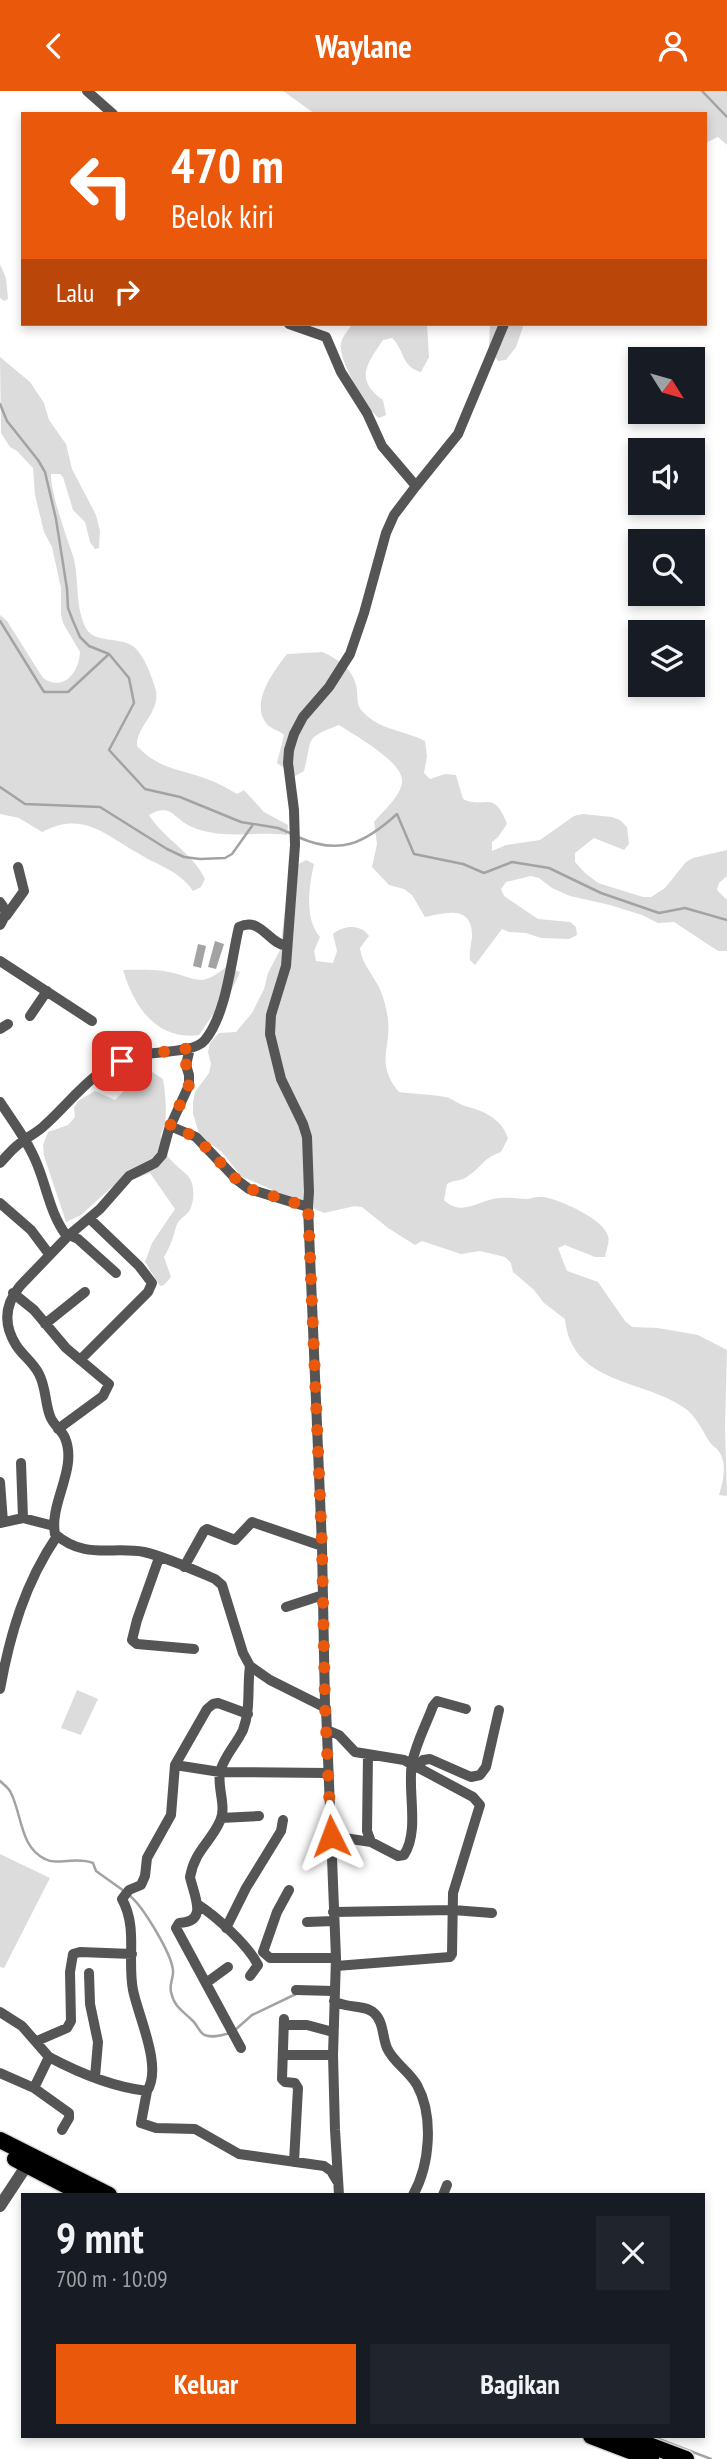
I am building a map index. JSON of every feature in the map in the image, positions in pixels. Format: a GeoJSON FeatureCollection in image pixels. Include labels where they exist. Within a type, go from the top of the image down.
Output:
{"type":"FeatureCollection","features":[{"type":"Feature","properties":{"kind":"highway"},"geometry":{"type":"LineString","coordinates":[[0,2140],[105,2193]]}},
{"type":"Feature","properties":{"kind":"highway"},"geometry":{"type":"LineString","coordinates":[[0,2152],[23,2172],[79,2193]]}},
{"type":"Feature","properties":{"kind":"highway"},"geometry":{"type":"LineString","coordinates":[[596,2438],[651,2459]]}},
{"type":"Feature","properties":{"kind":"highway"},"geometry":{"type":"LineString","coordinates":[[630,2438],[686,2459]]}},
{"type":"Feature","properties":{"kind":"street"},"geometry":{"type":"LineString","coordinates":[[87,91],[111,112]]}},
{"type":"Feature","properties":{"kind":"street"},"geometry":{"type":"LineString","coordinates":[[295,326],[326,337],[341,372],[367,413],[382,446],[416,486]]}},
{"type":"Feature","properties":{"kind":"street"},"geometry":{"type":"LineString","coordinates":[[339,2193],[333,2055],[336,1962],[306,1137],[303,1124],[281,1079],[270,1034],[271,1015],[286,966],[296,830],[288,763],[291,742],[303,717],[329,687],[350,653],[386,534],[394,516],[458,434],[503,326]]}},
{"type":"Feature","properties":{"kind":"street"},"geometry":{"type":"LineString","coordinates":[[3,921],[24,891],[18,867]]}},
{"type":"Feature","properties":{"kind":"street"},"geometry":{"type":"LineString","coordinates":[[0,902],[6,910],[3,921]]}},
{"type":"Feature","properties":{"kind":"street"},"geometry":{"type":"LineString","coordinates":[[0,1163],[25,1139],[43,1128],[79,1089],[112,1066],[141,1055],[202,1044],[211,1031],[227,988],[239,927],[247,923],[254,924],[277,943],[287,946]]}},
{"type":"Feature","properties":{"kind":"street"},"geometry":{"type":"LineString","coordinates":[[0,961],[92,1021]]}},
{"type":"Feature","properties":{"kind":"street"},"geometry":{"type":"LineString","coordinates":[[30,1016],[47,991]]}},
{"type":"Feature","properties":{"kind":"street"},"geometry":{"type":"LineString","coordinates":[[0,1689],[6,1655],[23,1597],[55,1531],[55,1509],[67,1465],[66,1440],[49,1414],[39,1373],[5,1333],[3,1308],[13,1293],[49,1254],[89,1219],[129,1176],[155,1163],[162,1155],[170,1126],[189,1085],[186,1065],[190,1048]]}},
{"type":"Feature","properties":{"kind":"street"},"geometry":{"type":"LineString","coordinates":[[0,1102],[25,1139],[38,1166],[57,1223],[66,1235],[78,1239],[116,1273]]}},
{"type":"Feature","properties":{"kind":"street"},"geometry":{"type":"LineString","coordinates":[[170,1126],[196,1137],[237,1180],[250,1189],[308,1207]]}},
{"type":"Feature","properties":{"kind":"street"},"geometry":{"type":"LineString","coordinates":[[0,1203],[31,1230],[49,1254]]}},
{"type":"Feature","properties":{"kind":"street"},"geometry":{"type":"LineString","coordinates":[[80,1360],[148,1292],[152,1283],[139,1266],[89,1219]]}},
{"type":"Feature","properties":{"kind":"street"},"geometry":{"type":"LineString","coordinates":[[45,1324],[85,1292]]}},
{"type":"Feature","properties":{"kind":"street"},"geometry":{"type":"LineString","coordinates":[[13,1293],[28,1305],[80,1360],[109,1384],[108,1390],[87,1409],[58,1429]]}},
{"type":"Feature","properties":{"kind":"street"},"geometry":{"type":"LineString","coordinates":[[21,1463],[23,1518]]}},
{"type":"Feature","properties":{"kind":"street"},"geometry":{"type":"LineString","coordinates":[[0,1482],[1,1522],[23,1518],[94,1551],[136,1551],[215,1579],[222,1585],[243,1653],[250,1666],[276,1683],[325,1706]]}},
{"type":"Feature","properties":{"kind":"street"},"geometry":{"type":"LineString","coordinates":[[184,1567],[207,1529],[235,1540],[252,1522],[322,1546]]}},
{"type":"Feature","properties":{"kind":"street"},"geometry":{"type":"LineString","coordinates":[[159,1558],[132,1640],[140,1644],[194,1649]]}},
{"type":"Feature","properties":{"kind":"street"},"geometry":{"type":"LineString","coordinates":[[286,1607],[323,1595]]}},
{"type":"Feature","properties":{"kind":"street"},"geometry":{"type":"LineString","coordinates":[[241,2048],[176,1928],[179,1923],[194,1920],[197,1913],[191,1871],[200,1850],[221,1818],[220,1772],[248,1714],[250,1666]]}},
{"type":"Feature","properties":{"kind":"street"},"geometry":{"type":"LineString","coordinates":[[331,1836],[370,1842],[398,1856],[406,1852],[411,1833],[415,1766],[435,1702],[441,1701],[466,1709]]}},
{"type":"Feature","properties":{"kind":"street"},"geometry":{"type":"LineString","coordinates":[[248,1714],[218,1703],[207,1709],[175,1765],[171,1815],[151,1849],[145,1877],[141,1885],[127,1892],[122,1899],[128,1910],[131,1926],[133,1992],[146,2032],[151,2065],[152,2079],[141,2123],[156,2128],[195,2129],[239,2154],[324,2166],[331,2171],[337,2182]]}},
{"type":"Feature","properties":{"kind":"street"},"geometry":{"type":"LineString","coordinates":[[415,1766],[430,1759],[471,1777],[480,1775],[486,1767],[499,1710]]}},
{"type":"Feature","properties":{"kind":"street"},"geometry":{"type":"LineString","coordinates":[[289,1890],[277,1912],[263,1952],[270,1958],[336,1962],[449,1958],[452,1954],[453,1893],[479,1816],[480,1805],[473,1797],[404,1760],[355,1752],[339,1735],[327,1730]]}},
{"type":"Feature","properties":{"kind":"street"},"geometry":{"type":"LineString","coordinates":[[368,1755],[367,1831],[370,1842]]}},
{"type":"Feature","properties":{"kind":"street"},"geometry":{"type":"LineString","coordinates":[[175,1765],[220,1772],[328,1773]]}},
{"type":"Feature","properties":{"kind":"street"},"geometry":{"type":"LineString","coordinates":[[221,1818],[259,1816]]}},
{"type":"Feature","properties":{"kind":"street"},"geometry":{"type":"LineString","coordinates":[[226,1928],[246,1888],[281,1831],[283,1820]]}},
{"type":"Feature","properties":{"kind":"street"},"geometry":{"type":"LineString","coordinates":[[197,1904],[220,1920],[256,1962],[257,1969],[250,1976]]}},
{"type":"Feature","properties":{"kind":"street"},"geometry":{"type":"LineString","coordinates":[[307,1922],[334,1916],[453,1910],[492,1913]]}},
{"type":"Feature","properties":{"kind":"street"},"geometry":{"type":"LineString","coordinates":[[37,2041],[67,2028],[71,2021],[70,1972],[73,1954],[132,1954]]}},
{"type":"Feature","properties":{"kind":"street"},"geometry":{"type":"LineString","coordinates":[[206,1983],[228,1968]]}},
{"type":"Feature","properties":{"kind":"street"},"geometry":{"type":"LineString","coordinates":[[89,1973],[90,2004],[98,2042],[95,2077]]}},
{"type":"Feature","properties":{"kind":"street"},"geometry":{"type":"LineString","coordinates":[[296,1990],[334,1996],[346,2007],[371,2010],[376,2015],[387,2048],[418,2086],[425,2111],[426,2157],[423,2174],[414,2193]]}},
{"type":"Feature","properties":{"kind":"street"},"geometry":{"type":"LineString","coordinates":[[0,2012],[22,2026],[49,2057],[95,2077],[147,2091]]}},
{"type":"Feature","properties":{"kind":"street"},"geometry":{"type":"LineString","coordinates":[[294,2162],[298,2086],[282,2079],[284,2022],[333,2032]]}},
{"type":"Feature","properties":{"kind":"street"},"geometry":{"type":"LineString","coordinates":[[283,2055],[333,2055]]}},
{"type":"Feature","properties":{"kind":"street"},"geometry":{"type":"LineString","coordinates":[[34,2088],[49,2057]]}},
{"type":"Feature","properties":{"kind":"street"},"geometry":{"type":"LineString","coordinates":[[0,2073],[34,2088],[70,2114],[62,2130]]}},
{"type":"Feature","properties":{"kind":"street"},"geometry":{"type":"LineString","coordinates":[[0,2206],[23,2172]]}},
{"type":"Feature","properties":{"kind":"shaded area"},"geometry":{"type":"Polygon","coordinates":[[[283,91],[727,91],[727,145],[718,137],[707,142],[707,112],[312,112],[283,91]]]}},
{"type":"Feature","properties":{"kind":"shaded area"},"geometry":{"type":"Polygon","coordinates":[[[0,264],[6,278],[8,299],[4,301],[0,298],[0,264]]]}},
{"type":"Feature","properties":{"kind":"shaded area"},"geometry":{"type":"Polygon","coordinates":[[[351,326],[427,326],[429,357],[421,372],[406,362],[392,338],[383,340],[368,364],[366,378],[374,392],[383,400],[386,415],[379,418],[374,413],[348,371],[341,350],[344,336],[351,326]]]}},
{"type":"Feature","properties":{"kind":"shaded area"},"geometry":{"type":"Polygon","coordinates":[[[490,326],[523,326],[516,347],[506,360],[498,361],[489,347],[490,326]]]}},
{"type":"Feature","properties":{"kind":"shaded area"},"geometry":{"type":"Polygon","coordinates":[[[0,357],[30,382],[44,403],[49,420],[66,444],[72,469],[96,515],[100,531],[99,548],[95,549],[90,542],[85,522],[73,510],[63,477],[60,474],[51,474],[56,503],[73,556],[80,612],[87,630],[101,638],[126,643],[135,648],[147,666],[155,686],[155,706],[140,732],[137,746],[162,764],[211,781],[237,794],[244,790],[264,812],[288,825],[287,835],[227,834],[192,827],[168,811],[157,811],[149,815],[193,861],[205,879],[201,887],[193,891],[174,873],[92,827],[69,824],[42,832],[19,818],[0,814],[0,615],[7,621],[43,678],[50,682],[57,683],[69,678],[77,667],[80,652],[63,623],[61,588],[52,547],[44,532],[35,495],[33,468],[10,447],[1,433],[0,357]]]}},
{"type":"Feature","properties":{"kind":"shaded area"},"geometry":{"type":"Polygon","coordinates":[[[322,652],[350,671],[356,683],[362,711],[384,726],[425,741],[427,757],[424,773],[430,779],[445,774],[456,775],[463,799],[498,806],[507,824],[492,842],[492,851],[506,845],[540,840],[574,816],[583,814],[612,817],[627,827],[629,844],[624,850],[594,838],[575,853],[575,862],[598,883],[651,897],[665,888],[686,862],[727,850],[727,876],[719,883],[717,890],[727,900],[727,951],[718,951],[674,922],[658,923],[610,905],[570,896],[531,876],[506,882],[501,889],[504,896],[538,919],[570,922],[576,927],[577,935],[569,939],[541,938],[502,929],[475,965],[470,960],[471,927],[463,915],[450,913],[425,917],[412,895],[404,889],[389,885],[372,867],[377,844],[374,822],[401,787],[400,774],[395,766],[377,750],[339,725],[314,737],[304,771],[295,776],[277,763],[284,735],[268,725],[262,715],[262,696],[287,654],[322,652]]]}},
{"type":"Feature","properties":{"kind":"shaded area"},"geometry":{"type":"Polygon","coordinates":[[[306,860],[314,864],[309,902],[312,921],[320,937],[314,951],[316,961],[333,963],[337,951],[333,934],[337,931],[357,928],[369,936],[360,948],[364,962],[380,989],[387,1013],[386,1062],[391,1081],[399,1092],[448,1098],[479,1110],[496,1120],[508,1138],[501,1152],[490,1157],[466,1178],[447,1184],[444,1200],[464,1208],[500,1198],[542,1197],[581,1211],[605,1230],[608,1247],[605,1257],[595,1257],[565,1245],[558,1248],[567,1271],[598,1282],[632,1327],[658,1328],[698,1335],[727,1350],[727,1496],[719,1495],[724,1474],[719,1451],[710,1443],[691,1414],[666,1398],[594,1368],[580,1356],[570,1340],[565,1319],[544,1303],[534,1290],[513,1272],[511,1263],[505,1257],[480,1251],[461,1254],[422,1241],[415,1245],[362,1207],[324,1213],[241,1176],[222,1152],[198,1131],[193,1102],[195,1092],[209,1073],[210,1043],[219,1033],[236,1032],[252,1013],[280,950],[289,877],[297,865],[306,860]]]}},
{"type":"Feature","properties":{"kind":"shaded area"},"geometry":{"type":"Polygon","coordinates":[[[215,941],[224,944],[216,969],[208,967],[215,941]]]}},
{"type":"Feature","properties":{"kind":"shaded area"},"geometry":{"type":"Polygon","coordinates":[[[198,944],[206,946],[201,968],[193,966],[198,944]]]}},
{"type":"Feature","properties":{"kind":"shaded area"},"geometry":{"type":"Polygon","coordinates":[[[226,967],[240,972],[228,998],[199,1035],[171,1033],[149,1019],[134,997],[123,970],[163,971],[203,980],[226,967]]]}},
{"type":"Feature","properties":{"kind":"shaded area"},"geometry":{"type":"Polygon","coordinates":[[[146,1068],[163,1079],[166,1114],[161,1137],[164,1151],[189,1177],[193,1191],[190,1210],[177,1224],[164,1257],[171,1277],[160,1286],[145,1262],[152,1243],[175,1209],[150,1173],[112,1187],[81,1215],[66,1222],[44,1156],[43,1145],[48,1132],[68,1125],[75,1117],[74,1108],[78,1101],[95,1091],[115,1100],[146,1068]]]}},
{"type":"Feature","properties":{"kind":"shaded area"},"geometry":{"type":"Polygon","coordinates":[[[77,1690],[98,1699],[81,1735],[61,1728],[77,1690]]]}},
{"type":"Feature","properties":{"kind":"shaded area"},"geometry":{"type":"Polygon","coordinates":[[[0,1854],[50,1878],[4,1968],[0,1967],[0,1854]]]}},
{"type":"Feature","properties":{"kind":"waterway"},"geometry":{"type":"LineString","coordinates":[[702,91],[727,117]]}},
{"type":"Feature","properties":{"kind":"waterway"},"geometry":{"type":"LineString","coordinates":[[0,404],[7,421],[45,472],[56,519],[68,608],[73,621],[80,637],[89,646],[109,654]]}},
{"type":"Feature","properties":{"kind":"waterway"},"geometry":{"type":"LineString","coordinates":[[0,621],[44,692],[68,692],[109,654],[129,678],[134,703],[109,750],[145,789],[180,797],[241,822],[278,828],[292,834]]}},
{"type":"Feature","properties":{"kind":"waterway"},"geometry":{"type":"LineString","coordinates":[[0,787],[25,804],[100,807],[184,857],[225,858],[232,854],[252,826]]}},
{"type":"Feature","properties":{"kind":"waterway"},"geometry":{"type":"LineString","coordinates":[[298,837],[327,845],[351,844],[374,833],[397,814],[414,854],[463,864],[484,873],[512,862],[549,868],[601,893],[659,913],[685,908],[727,920]]}},
{"type":"Feature","properties":{"kind":"waterway"},"geometry":{"type":"LineString","coordinates":[[0,1781],[10,1791],[26,1839],[37,1854],[55,1862],[80,1860],[93,1863],[96,1871],[124,1891]]}},
{"type":"Feature","properties":{"kind":"waterway"},"geometry":{"type":"LineString","coordinates":[[129,1895],[149,1919],[171,1962],[171,1992],[177,2005],[203,2034],[220,2036],[230,2033]]}},
{"type":"Feature","properties":{"kind":"waterway"},"geometry":{"type":"LineString","coordinates":[[235,2030],[252,2015],[296,1994]]}},
{"type":"Feature","properties":{"kind":"waterway"},"geometry":{"type":"LineString","coordinates":[[656,2438],[711,2459]]}},
{"type":"Feature","properties":{"kind":"route"},"geometry":{"type":"LineString","coordinates":[[122,1061],[141,1055],[190,1048],[186,1065],[189,1085],[170,1126],[196,1137],[237,1180],[250,1189],[308,1207],[331,1836]]}}]}
